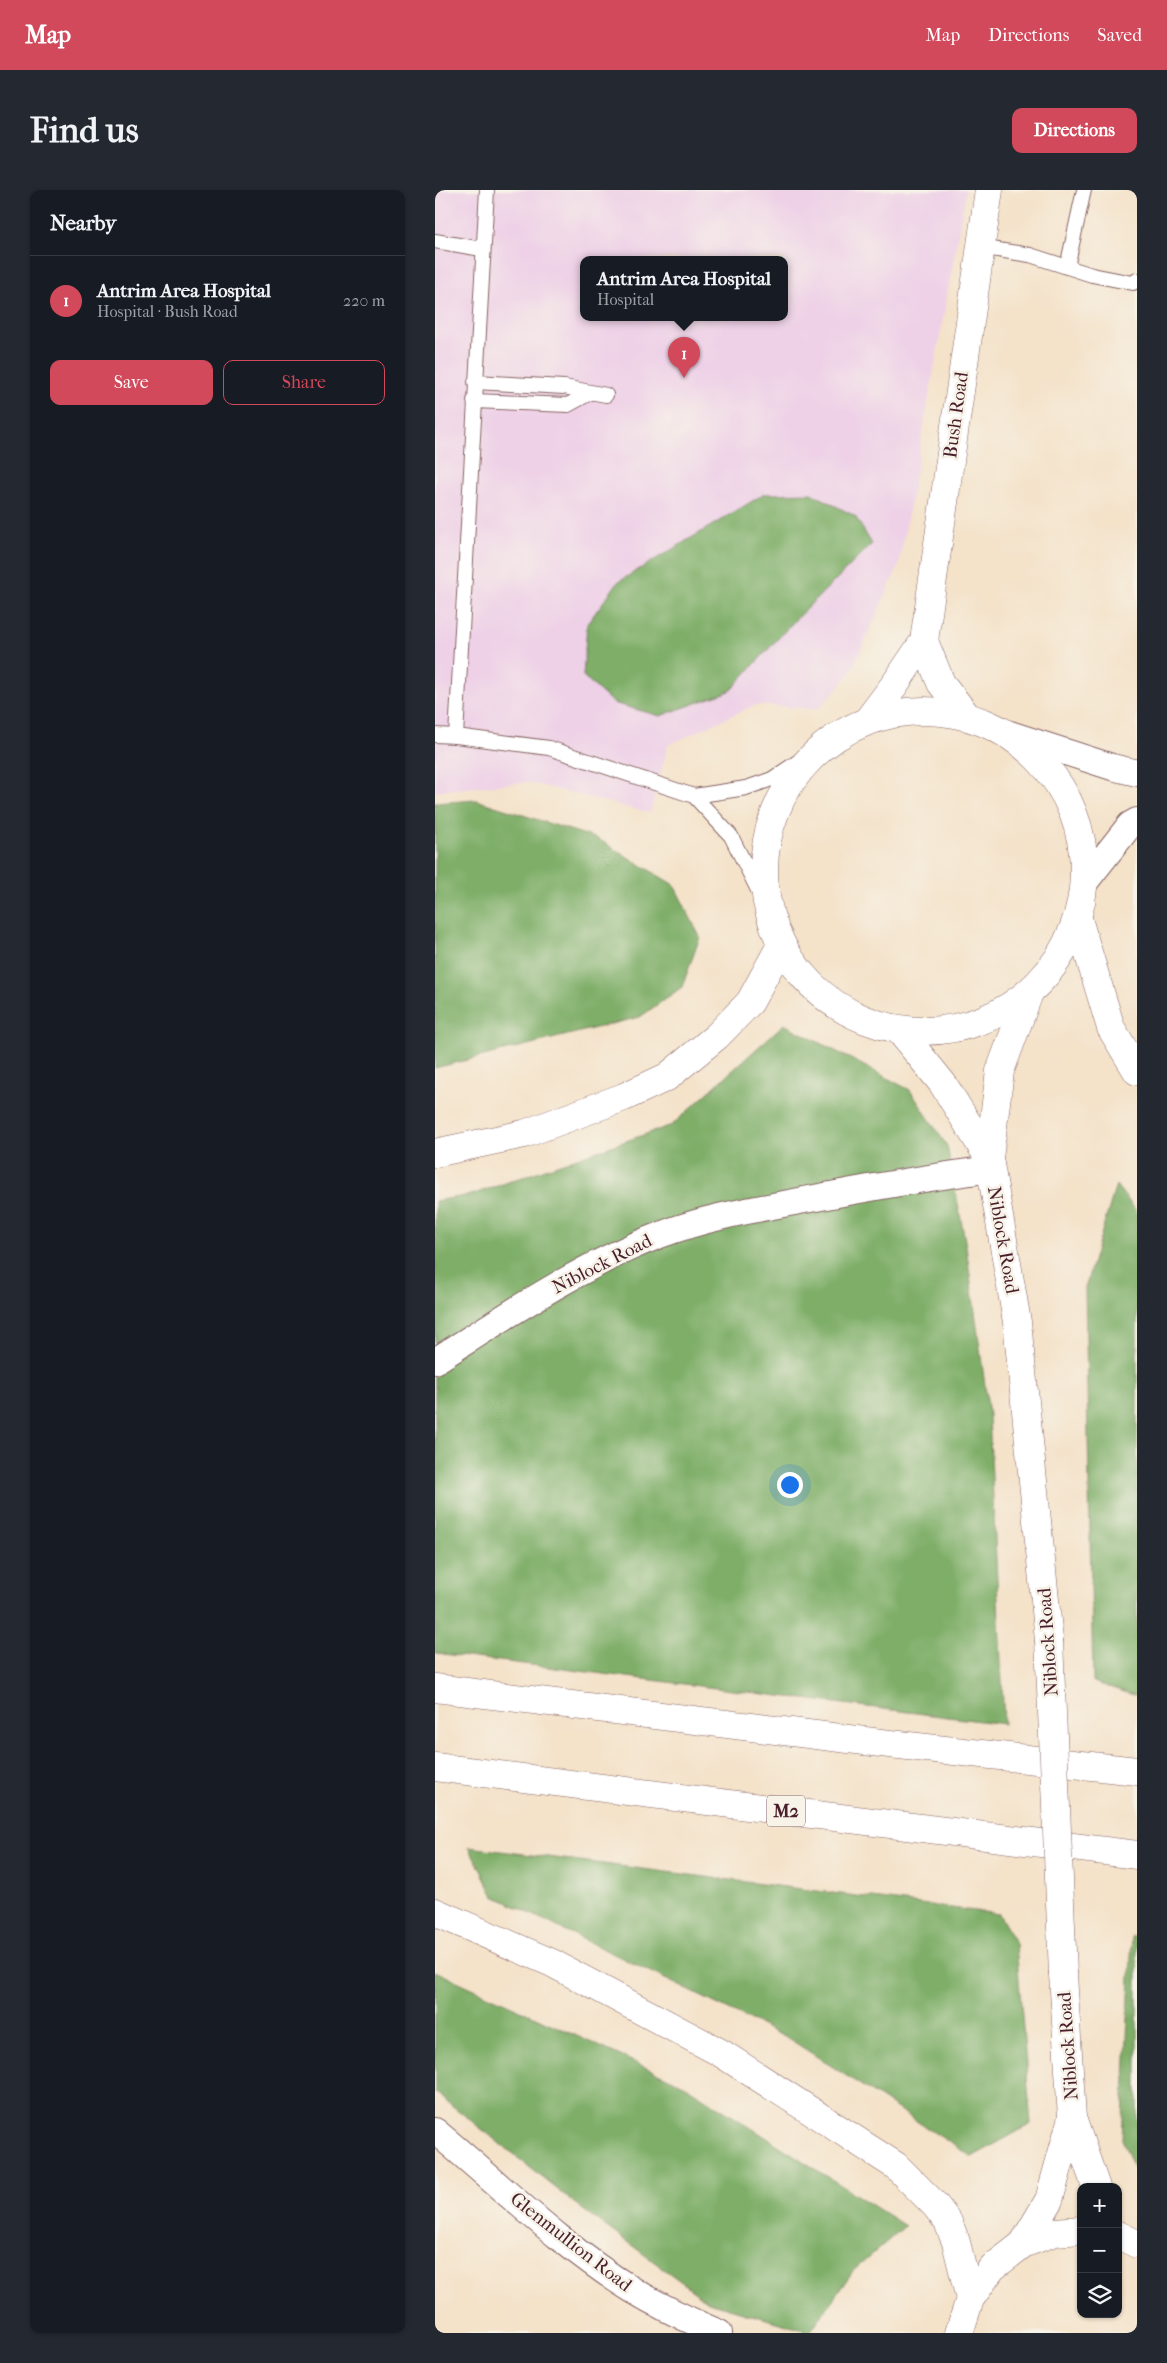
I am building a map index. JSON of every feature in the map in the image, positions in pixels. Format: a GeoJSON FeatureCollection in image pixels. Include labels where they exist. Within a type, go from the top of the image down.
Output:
{"type":"FeatureCollection","features":[{"type":"Feature","properties":{"kind":"main road","name":"Bush Road"},"geometry":{"type":"LineString","coordinates":[[868,720],[924,641],[979,247],[989,190]]}},
{"type":"Feature","properties":{"kind":"main road","name":"Bush Road"},"geometry":{"type":"LineString","coordinates":[[924,641],[941,683],[966,715]]}},
{"type":"Feature","properties":{"kind":"main road"},"geometry":{"type":"LineString","coordinates":[[918,709],[966,715],[1010,734],[1047,765],[1072,807],[1083,843],[1085,882],[1078,919],[1059,959],[1029,993],[992,1017],[950,1030],[899,1030],[851,1015],[810,986],[781,945],[767,908],[763,869],[768,829],[789,783],[823,745],[868,720],[918,709]]}},
{"type":"Feature","properties":{"kind":"main road"},"geometry":{"type":"LineString","coordinates":[[1078,919],[1111,1028],[1137,1071]]}},
{"type":"Feature","properties":{"kind":"main road"},"geometry":{"type":"LineString","coordinates":[[435,1153],[524,1134],[624,1098],[667,1077],[717,1036],[750,1002],[781,945]]}},
{"type":"Feature","properties":{"kind":"main road","name":"Niblock Road"},"geometry":{"type":"LineString","coordinates":[[1029,993],[1000,1071],[990,1163],[1017,1322],[1049,1640],[1063,1974],[1072,2118],[1095,2183]]}},
{"type":"Feature","properties":{"kind":"main road","name":"Niblock Road"},"geometry":{"type":"LineString","coordinates":[[899,1030],[943,1084],[990,1163]]}},
{"type":"Feature","properties":{"kind":"main road"},"geometry":{"type":"LineString","coordinates":[[435,1688],[881,1743],[1137,1771]]}},
{"type":"Feature","properties":{"kind":"main road","name":"M2"},"geometry":{"type":"LineString","coordinates":[[435,1766],[1137,1855]]}},
{"type":"Feature","properties":{"kind":"main road"},"geometry":{"type":"LineString","coordinates":[[435,1912],[552,1963],[721,2053],[896,2166],[935,2205],[948,2222],[956,2242],[970,2299]]}},
{"type":"Feature","properties":{"kind":"main road","name":"Niblock Road"},"geometry":{"type":"LineString","coordinates":[[1023,2244],[1049,2200],[1072,2118]]}},
{"type":"Feature","properties":{"kind":"main road"},"geometry":{"type":"LineString","coordinates":[[959,2333],[970,2299],[992,2268],[1023,2244],[1055,2232],[1077,2230]]}},
{"type":"Feature","properties":{"kind":"street"},"geometry":{"type":"LineString","coordinates":[[1010,734],[1112,768],[1137,773]]}},
{"type":"Feature","properties":{"kind":"street"},"geometry":{"type":"LineString","coordinates":[[1085,882],[1131,825],[1137,821]]}},
{"type":"Feature","properties":{"kind":"street","name":"Niblock Road"},"geometry":{"type":"LineString","coordinates":[[435,1361],[570,1277],[677,1229],[727,1215],[990,1163]]}},
{"type":"Feature","properties":{"kind":"street","name":"Glenmullion Road"},"geometry":{"type":"LineString","coordinates":[[435,2131],[579,2252],[629,2288],[679,2316],[719,2333]]}},
{"type":"Feature","properties":{"kind":"lane"},"geometry":{"type":"LineString","coordinates":[[456,736],[482,249],[487,190]]}},
{"type":"Feature","properties":{"kind":"lane"},"geometry":{"type":"LineString","coordinates":[[1067,267],[1085,190]]}},
{"type":"Feature","properties":{"kind":"lane"},"geometry":{"type":"LineString","coordinates":[[435,241],[482,249]]}},
{"type":"Feature","properties":{"kind":"lane"},"geometry":{"type":"LineString","coordinates":[[979,247],[1030,255],[1092,275],[1133,283],[1137,280]]}},
{"type":"Feature","properties":{"kind":"lane"},"geometry":{"type":"LineString","coordinates":[[475,382],[564,387],[590,393],[606,394]]}},
{"type":"Feature","properties":{"kind":"lane"},"geometry":{"type":"LineString","coordinates":[[474,401],[568,405],[590,393]]}},
{"type":"Feature","properties":{"kind":"lane"},"geometry":{"type":"LineString","coordinates":[[435,735],[549,748],[694,796],[746,788],[772,779],[823,745]]}},
{"type":"Feature","properties":{"kind":"lane"},"geometry":{"type":"LineString","coordinates":[[694,796],[731,836],[767,908]]}},
{"type":"Feature","properties":{"kind":"shaded area"},"geometry":{"type":"Polygon","coordinates":[[[435,190],[966,190],[899,565],[850,674],[818,709],[755,705],[668,745],[650,813],[527,782],[435,791],[435,190]]]}},
{"type":"Feature","properties":{"kind":"green space"},"geometry":{"type":"Polygon","coordinates":[[[811,493],[855,516],[872,544],[796,619],[730,691],[660,716],[613,703],[583,676],[587,624],[618,582],[764,494],[811,493]]]}},
{"type":"Feature","properties":{"kind":"green space"},"geometry":{"type":"Polygon","coordinates":[[[476,800],[598,839],[674,885],[700,937],[682,987],[640,1017],[435,1068],[435,803],[476,800]]]}},
{"type":"Feature","properties":{"kind":"green space"},"geometry":{"type":"Polygon","coordinates":[[[784,1024],[910,1090],[947,1146],[966,1246],[989,1415],[1004,1724],[435,1653],[435,1201],[471,1195],[672,1125],[784,1024]]]}},
{"type":"Feature","properties":{"kind":"green space"},"geometry":{"type":"Polygon","coordinates":[[[1116,1185],[1137,1212],[1137,1696],[1093,1682],[1085,1288],[1116,1185]]]}},
{"type":"Feature","properties":{"kind":"green space"},"geometry":{"type":"Polygon","coordinates":[[[469,1847],[999,1914],[1016,1944],[1031,2124],[972,2157],[791,2040],[494,1896],[469,1847]]]}},
{"type":"Feature","properties":{"kind":"green space"},"geometry":{"type":"Polygon","coordinates":[[[1132,1936],[1137,1937],[1137,2176],[1122,2139],[1132,1936]]]}},
{"type":"Feature","properties":{"kind":"green space"},"geometry":{"type":"Polygon","coordinates":[[[435,1971],[684,2085],[905,2226],[853,2271],[810,2332],[709,2302],[582,2209],[435,2092],[435,1971]]]}},
{"type":"Feature","properties":{"kind":"place","name":"Antrim Area Hospital"},"geometry":{"type":"Point","coordinates":[684,378]}}]}
